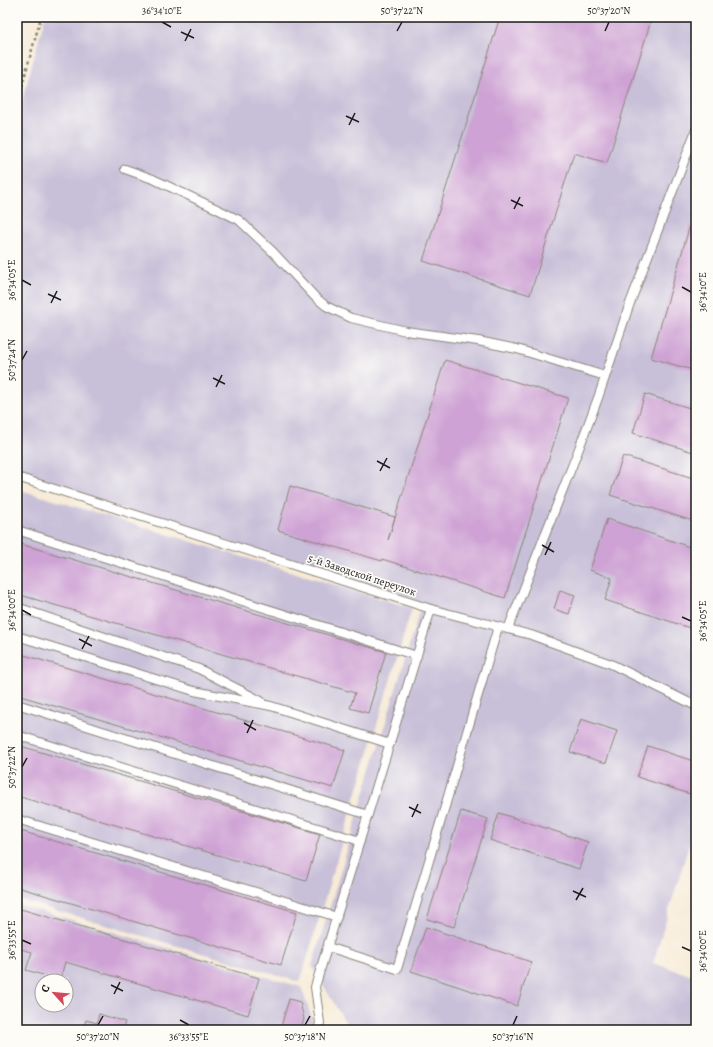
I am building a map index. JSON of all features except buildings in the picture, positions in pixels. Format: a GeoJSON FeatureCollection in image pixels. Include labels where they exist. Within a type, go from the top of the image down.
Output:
{"type":"FeatureCollection","features":[{"type":"Feature","properties":{"kind":"lane"},"geometry":{"type":"LineString","coordinates":[[508,629],[578,451],[632,299],[696,130]]}},
{"type":"Feature","properties":{"kind":"lane"},"geometry":{"type":"LineString","coordinates":[[125,169],[154,179],[239,220],[273,252],[315,297],[326,306],[351,318],[406,331],[478,341],[516,350],[605,376]]}},
{"type":"Feature","properties":{"kind":"lane","name":"5-й Заводской переулок"},"geometry":{"type":"LineString","coordinates":[[17,477],[431,609],[530,635],[611,664],[696,706]]}},
{"type":"Feature","properties":{"kind":"lane"},"geometry":{"type":"LineString","coordinates":[[17,530],[416,656]]}},
{"type":"Feature","properties":{"kind":"lane"},"geometry":{"type":"LineString","coordinates":[[17,607],[198,669],[271,706]]}},
{"type":"Feature","properties":{"kind":"lane"},"geometry":{"type":"LineString","coordinates":[[318,1030],[320,1023],[315,988],[431,609]]}},
{"type":"Feature","properties":{"kind":"lane"},"geometry":{"type":"LineString","coordinates":[[328,947],[397,969],[498,627]]}},
{"type":"Feature","properties":{"kind":"lane"},"geometry":{"type":"LineString","coordinates":[[17,636],[194,691],[271,706],[390,744]]}},
{"type":"Feature","properties":{"kind":"lane"},"geometry":{"type":"LineString","coordinates":[[17,704],[368,815]]}},
{"type":"Feature","properties":{"kind":"lane"},"geometry":{"type":"LineString","coordinates":[[17,735],[360,841]]}},
{"type":"Feature","properties":{"kind":"lane"},"geometry":{"type":"LineString","coordinates":[[17,819],[337,917]]}},
{"type":"Feature","properties":{"kind":"path"},"geometry":{"type":"LineString","coordinates":[[17,104],[41,17]]}},
{"type":"Feature","properties":{"kind":"shaded area"},"geometry":{"type":"Polygon","coordinates":[[[45,17],[696,17],[696,822],[653,963],[696,977],[696,1030],[346,1030],[347,1025],[312,966],[422,603],[17,476],[17,119],[45,17]]]}},
{"type":"Feature","properties":{"kind":"shaded area"},"geometry":{"type":"Polygon","coordinates":[[[17,489],[412,608],[300,982],[17,899],[17,489]]]}},
{"type":"Feature","properties":{"kind":"shaded area"},"geometry":{"type":"Polygon","coordinates":[[[17,904],[301,987],[313,1022],[311,1030],[17,1030],[17,904]]]}}]}
